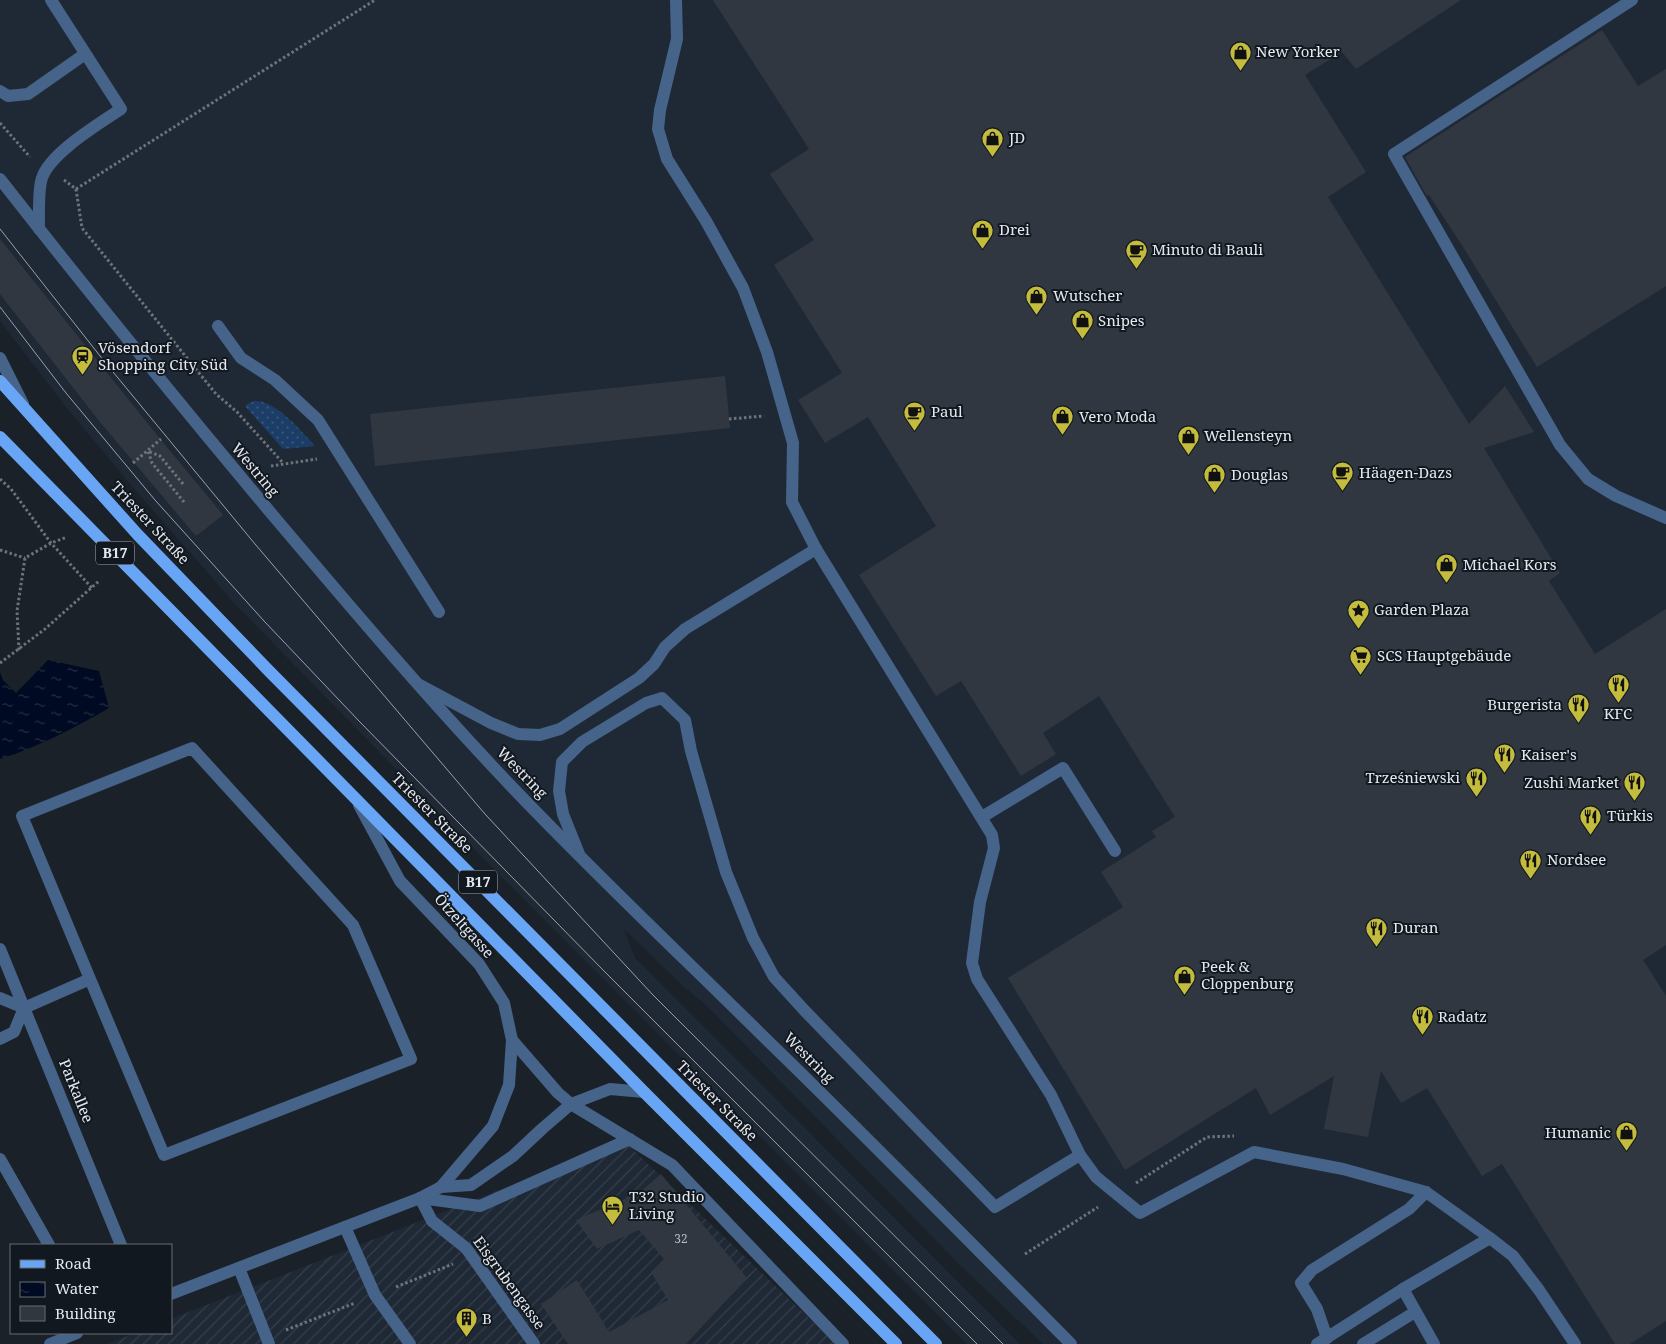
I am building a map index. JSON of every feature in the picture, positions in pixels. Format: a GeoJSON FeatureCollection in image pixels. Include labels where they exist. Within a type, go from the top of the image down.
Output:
{"type":"FeatureCollection","features":[{"type":"Feature","properties":{"kind":"main road","name":"Triester Straße"},"geometry":{"type":"LineString","coordinates":[[0,381],[138,535],[270,672],[936,1344]]}},
{"type":"Feature","properties":{"kind":"main road","name":"B17"},"geometry":{"type":"LineString","coordinates":[[0,437],[644,1092],[896,1344]]}},
{"type":"Feature","properties":{"kind":"street"},"geometry":{"type":"LineString","coordinates":[[38,228],[41,179],[46,168],[61,152],[121,109],[51,0]]}},
{"type":"Feature","properties":{"kind":"street"},"geometry":{"type":"LineString","coordinates":[[676,0],[676,39],[660,110],[658,129],[667,159],[706,221],[743,288],[767,352],[793,443],[792,502],[816,549],[992,834],[994,848],[980,902],[972,963],[977,979],[1051,1095],[1080,1155],[1096,1177],[1140,1213],[1254,1152],[1344,1169],[1426,1192],[1513,1256],[1539,1290],[1575,1344]]}},
{"type":"Feature","properties":{"kind":"street"},"geometry":{"type":"LineString","coordinates":[[1632,0],[1394,154],[1560,445],[1588,479],[1616,496],[1666,518]]}},
{"type":"Feature","properties":{"kind":"street"},"geometry":{"type":"LineString","coordinates":[[0,91],[8,96],[28,94],[85,54]]}},
{"type":"Feature","properties":{"kind":"street","name":"Westring"},"geometry":{"type":"LineString","coordinates":[[0,179],[188,414],[416,683],[514,789],[845,1116],[1071,1344]]}},
{"type":"Feature","properties":{"kind":"street"},"geometry":{"type":"LineString","coordinates":[[218,326],[241,358],[275,380],[318,420],[439,612]]}},
{"type":"Feature","properties":{"kind":"street"},"geometry":{"type":"LineString","coordinates":[[0,358],[27,413]]}},
{"type":"Feature","properties":{"kind":"street"},"geometry":{"type":"LineString","coordinates":[[416,683],[491,723],[518,734],[540,735],[560,729],[638,678],[654,664],[665,647],[685,629],[816,549]]}},
{"type":"Feature","properties":{"kind":"street"},"geometry":{"type":"LineString","coordinates":[[579,854],[563,814],[558,791],[562,762],[582,742],[646,703],[662,698],[685,720],[691,752],[726,872],[753,938],[774,977],[805,1011],[995,1207],[1080,1155]]}},
{"type":"Feature","properties":{"kind":"street"},"geometry":{"type":"LineString","coordinates":[[192,748],[353,925],[411,1059],[164,1155],[90,979],[22,816],[192,748]]}},
{"type":"Feature","properties":{"kind":"street"},"geometry":{"type":"LineString","coordinates":[[982,817],[1063,768],[1115,851]]}},
{"type":"Feature","properties":{"kind":"street","name":"Ötzeltgasse"},"geometry":{"type":"LineString","coordinates":[[172,1294],[420,1198],[441,1187],[493,1126],[509,1085],[512,1040],[504,1003],[479,964],[400,882],[355,797]]}},
{"type":"Feature","properties":{"kind":"street","name":"Parkallee"},"geometry":{"type":"LineString","coordinates":[[0,949],[120,1244]]}},
{"type":"Feature","properties":{"kind":"street"},"geometry":{"type":"LineString","coordinates":[[0,1039],[14,1032],[24,1008],[90,979]]}},
{"type":"Feature","properties":{"kind":"street"},"geometry":{"type":"LineString","coordinates":[[0,998],[24,1008]]}},
{"type":"Feature","properties":{"kind":"street"},"geometry":{"type":"LineString","coordinates":[[512,1040],[558,1093],[571,1104],[672,1165],[843,1344]]}},
{"type":"Feature","properties":{"kind":"street","name":"Ötzeltgasse"},"geometry":{"type":"LineString","coordinates":[[441,1187],[471,1185],[513,1156],[571,1104],[610,1089],[644,1092]]}},
{"type":"Feature","properties":{"kind":"street"},"geometry":{"type":"LineString","coordinates":[[420,1198],[480,1206],[630,1140]]}},
{"type":"Feature","properties":{"kind":"street"},"geometry":{"type":"LineString","coordinates":[[0,1159],[47,1244]]}},
{"type":"Feature","properties":{"kind":"street"},"geometry":{"type":"LineString","coordinates":[[1426,1192],[1410,1209],[1312,1270],[1301,1283],[1317,1309],[1322,1341],[1403,1289],[1490,1238]]}},
{"type":"Feature","properties":{"kind":"street","name":"Eisgrubengasse"},"geometry":{"type":"LineString","coordinates":[[420,1198],[432,1221],[466,1248],[534,1344]]}},
{"type":"Feature","properties":{"kind":"street"},"geometry":{"type":"LineString","coordinates":[[345,1227],[375,1295],[410,1344]]}},
{"type":"Feature","properties":{"kind":"street"},"geometry":{"type":"LineString","coordinates":[[239,1268],[269,1344]]}},
{"type":"Feature","properties":{"kind":"street"},"geometry":{"type":"LineString","coordinates":[[1403,1289],[1434,1344]]}},
{"type":"Feature","properties":{"kind":"street"},"geometry":{"type":"LineString","coordinates":[[1362,1344],[1415,1312]]}},
{"type":"Feature","properties":{"kind":"street"},"geometry":{"type":"LineString","coordinates":[[50,1344],[75,1334]]}},
{"type":"Feature","properties":{"kind":"path"},"geometry":{"type":"LineString","coordinates":[[283,464],[237,412],[216,394],[82,228],[76,189],[375,0]]}},
{"type":"Feature","properties":{"kind":"path"},"geometry":{"type":"LineString","coordinates":[[729,419],[785,414]]}},
{"type":"Feature","properties":{"kind":"path"},"geometry":{"type":"LineString","coordinates":[[133,463],[161,440]]}},
{"type":"Feature","properties":{"kind":"path"},"geometry":{"type":"LineString","coordinates":[[148,450],[160,456],[183,484]]}},
{"type":"Feature","properties":{"kind":"path"},"geometry":{"type":"LineString","coordinates":[[148,450],[152,463],[184,502]]}},
{"type":"Feature","properties":{"kind":"path"},"geometry":{"type":"LineString","coordinates":[[271,466],[320,458]]}},
{"type":"Feature","properties":{"kind":"path"},"geometry":{"type":"LineString","coordinates":[[0,478],[11,489],[51,542],[92,588]]}},
{"type":"Feature","properties":{"kind":"path"},"geometry":{"type":"LineString","coordinates":[[0,550],[25,558],[51,542]]}},
{"type":"Feature","properties":{"kind":"path"},"geometry":{"type":"LineString","coordinates":[[19,650],[17,611],[25,558]]}},
{"type":"Feature","properties":{"kind":"path"},"geometry":{"type":"LineString","coordinates":[[0,663],[19,650],[99,581]]}},
{"type":"Feature","properties":{"kind":"path"},"geometry":{"type":"LineString","coordinates":[[1025,1254],[1135,1184]]}},
{"type":"Feature","properties":{"kind":"shaded area"},"geometry":{"type":"Polygon","coordinates":[[[0,0],[1666,0],[1666,1344],[1043,1344],[959,1264],[709,1008],[624,929],[635,958],[1020,1344],[967,1344],[475,850],[237,606],[131,485],[66,407],[0,321],[0,0]]]}},
{"type":"Feature","properties":{"kind":"shaded area"},"geometry":{"type":"Polygon","coordinates":[[[255,401],[263,402],[280,411],[315,446],[283,449],[245,406],[255,401]]]}},
{"type":"Feature","properties":{"kind":"shaded area"},"geometry":{"type":"Polygon","coordinates":[[[624,1141],[836,1344],[107,1344],[132,1334],[172,1334],[172,1319],[624,1141]]]}},
{"type":"Feature","properties":{"kind":"water"},"geometry":{"type":"Polygon","coordinates":[[[48,660],[99,671],[109,708],[29,749],[0,759],[0,672],[3,680],[16,693],[48,660]]]}},
{"type":"Feature","properties":{"kind":"building","name":"SCS Hauptgebäude"},"geometry":{"type":"Polygon","coordinates":[[[713,0],[1461,0],[1356,69],[1342,52],[1305,75],[1366,172],[1328,197],[1469,424],[1505,386],[1534,432],[1484,448],[1560,573],[1549,581],[1595,654],[1666,609],[1666,945],[1643,960],[1666,996],[1666,1321],[1630,1344],[1615,1344],[1502,1164],[1482,1176],[1427,1088],[1401,1103],[1381,1071],[1368,1137],[1324,1129],[1334,1076],[1270,1115],[1256,1088],[1125,1170],[1008,978],[1123,907],[1101,872],[1156,837],[1152,831],[1175,817],[1099,696],[1043,733],[1056,754],[1021,776],[961,681],[936,696],[859,575],[936,526],[868,417],[825,443],[798,400],[842,373],[774,265],[814,240],[770,174],[809,149],[713,0]]]}},
{"type":"Feature","properties":{"kind":"building"},"geometry":{"type":"Polygon","coordinates":[[[1602,30],[1638,86],[1666,69],[1666,286],[1537,367],[1465,250],[1429,195],[1427,196],[1405,157],[1602,30]]]}},
{"type":"Feature","properties":{"kind":"building"},"geometry":{"type":"Polygon","coordinates":[[[0,239],[223,515],[196,536],[100,422],[0,294],[0,239]]]}},
{"type":"Feature","properties":{"kind":"building"},"geometry":{"type":"Polygon","coordinates":[[[725,376],[730,428],[375,466],[370,414],[725,376]]]}},
{"type":"Feature","properties":{"kind":"building"},"geometry":{"type":"Polygon","coordinates":[[[661,1174],[747,1278],[686,1344],[568,1344],[541,1304],[577,1280],[609,1332],[668,1300],[651,1272],[664,1259],[639,1230],[597,1249],[576,1220],[639,1193],[661,1174]]]}},
{"type":"Feature","properties":{"kind":"tram line"},"geometry":{"type":"LineString","coordinates":[[0,229],[104,361],[255,544],[485,814],[653,995],[1003,1344]]}},
{"type":"Feature","properties":{"kind":"tram line"},"geometry":{"type":"LineString","coordinates":[[0,307],[66,393],[155,500],[264,621],[359,721],[605,972],[977,1344]]}},
{"type":"Feature","properties":{"kind":"place","name":"New Yorker"},"geometry":{"type":"Point","coordinates":[1240,71]}},
{"type":"Feature","properties":{"kind":"place","name":"JD"},"geometry":{"type":"Point","coordinates":[993,157]}},
{"type":"Feature","properties":{"kind":"place","name":"Drei"},"geometry":{"type":"Point","coordinates":[983,249]}},
{"type":"Feature","properties":{"kind":"place","name":"Minuto di Bauli"},"geometry":{"type":"Point","coordinates":[1136,269]}},
{"type":"Feature","properties":{"kind":"place","name":"Wutscher"},"geometry":{"type":"Point","coordinates":[1037,315]}},
{"type":"Feature","properties":{"kind":"place","name":"Snipes"},"geometry":{"type":"Point","coordinates":[1082,340]}},
{"type":"Feature","properties":{"kind":"place","name":"Vösendorf Shopping City Süd"},"geometry":{"type":"Point","coordinates":[82,376]}},
{"type":"Feature","properties":{"kind":"place","name":"Paul"},"geometry":{"type":"Point","coordinates":[915,431]}},
{"type":"Feature","properties":{"kind":"place","name":"Vero Moda"},"geometry":{"type":"Point","coordinates":[1063,436]}},
{"type":"Feature","properties":{"kind":"place","name":"Wellensteyn"},"geometry":{"type":"Point","coordinates":[1188,455]}},
{"type":"Feature","properties":{"kind":"place","name":"Häagen-Dazs"},"geometry":{"type":"Point","coordinates":[1343,492]}},
{"type":"Feature","properties":{"kind":"place","name":"Douglas"},"geometry":{"type":"Point","coordinates":[1215,494]}},
{"type":"Feature","properties":{"kind":"place","name":"Michael Kors"},"geometry":{"type":"Point","coordinates":[1447,584]}},
{"type":"Feature","properties":{"kind":"place","name":"Garden Plaza"},"geometry":{"type":"Point","coordinates":[1358,629]}},
{"type":"Feature","properties":{"kind":"place","name":"SCS Hauptgebäude"},"geometry":{"type":"Point","coordinates":[1361,675]}},
{"type":"Feature","properties":{"kind":"place","name":"KFC"},"geometry":{"type":"Point","coordinates":[1618,704]}},
{"type":"Feature","properties":{"kind":"place","name":"Burgerista"},"geometry":{"type":"Point","coordinates":[1578,724]}},
{"type":"Feature","properties":{"kind":"place","name":"Kaiser's"},"geometry":{"type":"Point","coordinates":[1505,774]}},
{"type":"Feature","properties":{"kind":"place","name":"Trześniewski"},"geometry":{"type":"Point","coordinates":[1476,797]}},
{"type":"Feature","properties":{"kind":"place","name":"Zushi Market"},"geometry":{"type":"Point","coordinates":[1635,802]}},
{"type":"Feature","properties":{"kind":"place","name":"Türkis"},"geometry":{"type":"Point","coordinates":[1591,835]}},
{"type":"Feature","properties":{"kind":"place","name":"Nordsee"},"geometry":{"type":"Point","coordinates":[1531,879]}},
{"type":"Feature","properties":{"kind":"place","name":"Duran"},"geometry":{"type":"Point","coordinates":[1377,947]}},
{"type":"Feature","properties":{"kind":"place","name":"Peek & Cloppenburg"},"geometry":{"type":"Point","coordinates":[1185,995]}},
{"type":"Feature","properties":{"kind":"place","name":"Radatz"},"geometry":{"type":"Point","coordinates":[1422,1036]}},
{"type":"Feature","properties":{"kind":"place","name":"Humanic"},"geometry":{"type":"Point","coordinates":[1627,1152]}},
{"type":"Feature","properties":{"kind":"place","name":"T32 Studio Living"},"geometry":{"type":"Point","coordinates":[613,1225]}},
{"type":"Feature","properties":{"kind":"place","name":"B"},"geometry":{"type":"Point","coordinates":[466,1338]}}]}
